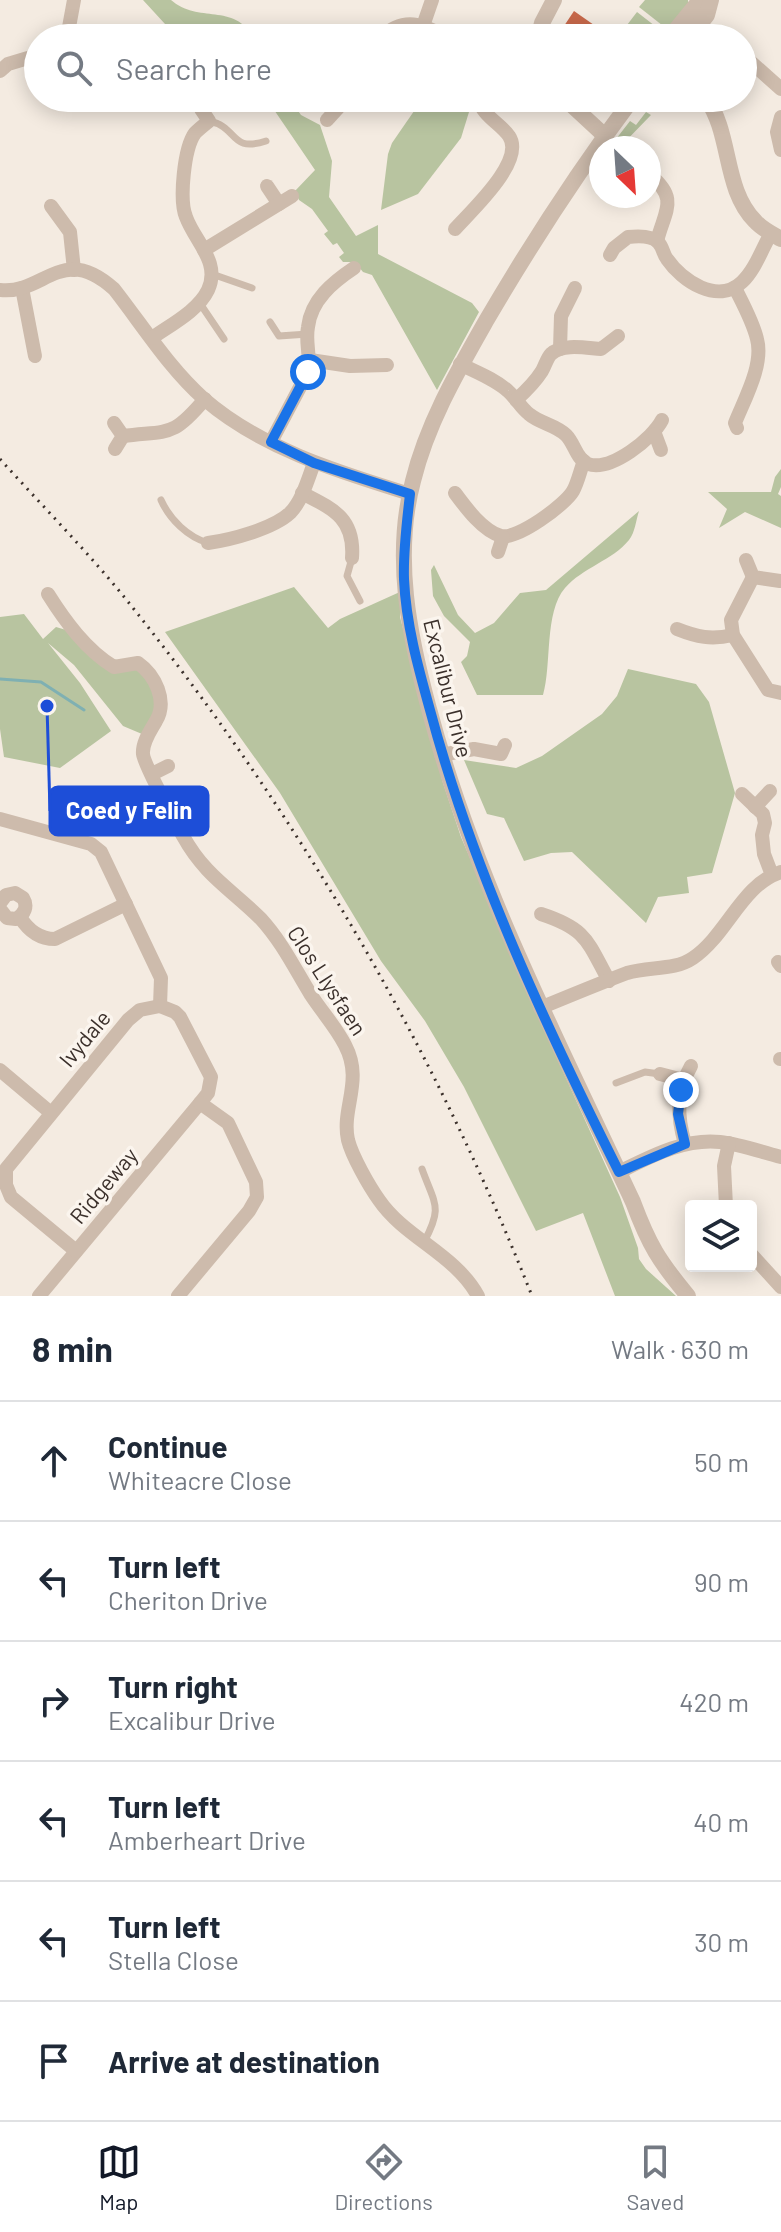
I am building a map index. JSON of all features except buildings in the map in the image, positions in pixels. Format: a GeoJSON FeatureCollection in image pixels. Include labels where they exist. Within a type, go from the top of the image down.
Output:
{"type":"FeatureCollection","features":[{"type":"Feature","properties":{"kind":"street"},"geometry":{"type":"LineString","coordinates":[[424,24],[432,0]]}},
{"type":"Feature","properties":{"kind":"street"},"geometry":{"type":"LineString","coordinates":[[542,24],[554,0]]}},
{"type":"Feature","properties":{"kind":"street"},"geometry":{"type":"LineString","coordinates":[[680,24],[696,5],[710,0]]}},
{"type":"Feature","properties":{"kind":"street"},"geometry":{"type":"LineString","coordinates":[[700,24],[707,15],[710,0]]}},
{"type":"Feature","properties":{"kind":"street"},"geometry":{"type":"LineString","coordinates":[[71,24],[78,1]]}},
{"type":"Feature","properties":{"kind":"street"},"geometry":{"type":"LineString","coordinates":[[0,71],[8,64],[24,59]]}},
{"type":"Feature","properties":{"kind":"street"},"geometry":{"type":"LineString","coordinates":[[757,68],[781,89]]}},
{"type":"Feature","properties":{"kind":"street"},"geometry":{"type":"LineString","coordinates":[[327,120],[334,112]]}},
{"type":"Feature","properties":{"kind":"street"},"geometry":{"type":"LineString","coordinates":[[455,229],[509,165],[514,151],[509,136],[485,112]]}},
{"type":"Feature","properties":{"kind":"street"},"geometry":{"type":"LineString","coordinates":[[584,112],[609,130]]}},
{"type":"Feature","properties":{"kind":"street","name":"Excalibur Drive"},"geometry":{"type":"LineString","coordinates":[[622,112],[569,185],[515,269],[460,364],[421,453],[410,494],[404,577],[417,662],[441,755],[469,834],[540,1008],[619,1172],[649,1244],[688,1296]]}},
{"type":"Feature","properties":{"kind":"street"},"geometry":{"type":"LineString","coordinates":[[661,184],[669,199],[657,241],[666,258],[692,282],[712,291],[735,288],[747,277],[776,236],[753,220],[743,203],[713,112]]}},
{"type":"Feature","properties":{"kind":"street"},"geometry":{"type":"LineString","coordinates":[[152,338],[199,302],[208,290],[212,274],[211,262],[186,219],[182,205],[187,150],[205,115]]}},
{"type":"Feature","properties":{"kind":"street"},"geometry":{"type":"LineString","coordinates":[[781,117],[777,132],[781,150]]}},
{"type":"Feature","properties":{"kind":"street"},"geometry":{"type":"LineString","coordinates":[[204,250],[286,200],[267,186]]}},
{"type":"Feature","properties":{"kind":"street"},"geometry":{"type":"LineString","coordinates":[[51,206],[70,232],[74,270]]}},
{"type":"Feature","properties":{"kind":"street"},"geometry":{"type":"LineString","coordinates":[[61,220],[74,210]]}},
{"type":"Feature","properties":{"kind":"street"},"geometry":{"type":"LineString","coordinates":[[610,255],[628,237],[657,241]]}},
{"type":"Feature","properties":{"kind":"street"},"geometry":{"type":"LineString","coordinates":[[271,442],[301,388],[310,360],[308,334],[315,306],[343,269]]}},
{"type":"Feature","properties":{"kind":"street"},"geometry":{"type":"LineString","coordinates":[[0,290],[22,288],[45,276],[74,270],[89,272],[114,289],[178,371],[205,399],[271,442],[314,463],[410,494]]}},
{"type":"Feature","properties":{"kind":"street"},"geometry":{"type":"LineString","coordinates":[[22,288],[35,356]]}},
{"type":"Feature","properties":{"kind":"street"},"geometry":{"type":"LineString","coordinates":[[560,349],[561,316],[575,288]]}},
{"type":"Feature","properties":{"kind":"street"},"geometry":{"type":"LineString","coordinates":[[735,288],[754,331],[758,349],[753,374],[735,423],[737,428]]}},
{"type":"Feature","properties":{"kind":"street"},"geometry":{"type":"LineString","coordinates":[[516,400],[533,384],[549,355],[560,349],[601,356],[618,336]]}},
{"type":"Feature","properties":{"kind":"street"},"geometry":{"type":"LineString","coordinates":[[32,338],[49,337]]}},
{"type":"Feature","properties":{"kind":"street"},"geometry":{"type":"LineString","coordinates":[[310,360],[378,370]]}},
{"type":"Feature","properties":{"kind":"street"},"geometry":{"type":"LineString","coordinates":[[460,364],[495,382],[529,415],[565,433],[580,459],[591,465],[613,463],[655,434],[662,420]]}},
{"type":"Feature","properties":{"kind":"street"},"geometry":{"type":"LineString","coordinates":[[123,436],[173,430],[185,423],[205,399]]}},
{"type":"Feature","properties":{"kind":"street"},"geometry":{"type":"LineString","coordinates":[[114,423],[123,436]]}},
{"type":"Feature","properties":{"kind":"street"},"geometry":{"type":"LineString","coordinates":[[655,434],[661,450]]}},
{"type":"Feature","properties":{"kind":"street"},"geometry":{"type":"LineString","coordinates":[[115,449],[123,436]]}},
{"type":"Feature","properties":{"kind":"street"},"geometry":{"type":"LineString","coordinates":[[457,504],[503,537],[518,533],[564,504],[574,490],[584,461]]}},
{"type":"Feature","properties":{"kind":"street"},"geometry":{"type":"LineString","coordinates":[[208,543],[277,522],[289,514],[302,493],[314,463]]}},
{"type":"Feature","properties":{"kind":"street"},"geometry":{"type":"LineString","coordinates":[[302,493],[335,510],[345,521],[352,552],[370,542]]}},
{"type":"Feature","properties":{"kind":"street"},"geometry":{"type":"LineString","coordinates":[[498,552],[503,537]]}},
{"type":"Feature","properties":{"kind":"street"},"geometry":{"type":"LineString","coordinates":[[746,560],[753,577],[731,620],[733,635],[768,690],[781,693]]}},
{"type":"Feature","properties":{"kind":"street"},"geometry":{"type":"LineString","coordinates":[[753,577],[780,581]]}},
{"type":"Feature","properties":{"kind":"street","name":"Clos Llysfaen"},"geometry":{"type":"LineString","coordinates":[[48,594],[66,622],[98,657],[114,667],[138,663],[147,669],[161,701],[159,718],[148,734],[143,754],[200,865],[261,919],[286,951],[348,1049],[354,1088],[348,1141],[376,1196],[387,1211],[462,1273],[478,1296]]}},
{"type":"Feature","properties":{"kind":"street"},"geometry":{"type":"LineString","coordinates":[[677,629],[696,637],[715,639],[733,635]]}},
{"type":"Feature","properties":{"kind":"street"},"geometry":{"type":"LineString","coordinates":[[441,755],[474,749],[501,754],[505,745]]}},
{"type":"Feature","properties":{"kind":"street"},"geometry":{"type":"LineString","coordinates":[[152,774],[168,766]]}},
{"type":"Feature","properties":{"kind":"street"},"geometry":{"type":"LineString","coordinates":[[755,807],[770,791]]}},
{"type":"Feature","properties":{"kind":"street"},"geometry":{"type":"LineString","coordinates":[[540,1008],[629,972],[674,967],[691,960],[719,935],[757,885],[777,874],[764,854],[763,814],[742,794]]}},
{"type":"Feature","properties":{"kind":"street"},"geometry":{"type":"LineString","coordinates":[[0,819],[97,847],[161,978],[160,1006]]}},
{"type":"Feature","properties":{"kind":"street"},"geometry":{"type":"LineString","coordinates":[[6,895],[19,895],[26,906],[20,917],[7,918],[0,906],[6,895]]}},
{"type":"Feature","properties":{"kind":"street"},"geometry":{"type":"LineString","coordinates":[[557,919],[562,903]]}},
{"type":"Feature","properties":{"kind":"street"},"geometry":{"type":"LineString","coordinates":[[20,917],[32,932],[55,939],[126,904]]}},
{"type":"Feature","properties":{"kind":"street"},"geometry":{"type":"LineString","coordinates":[[541,914],[567,922],[585,937],[609,981]]}},
{"type":"Feature","properties":{"kind":"street","name":"Ridgeway"},"geometry":{"type":"LineString","coordinates":[[39,1296],[200,1103],[211,1085],[209,1070],[180,1017],[160,1006]]}},
{"type":"Feature","properties":{"kind":"street","name":"Ivydale"},"geometry":{"type":"LineString","coordinates":[[76,1251],[18,1204],[3,1186],[6,1169],[135,1013],[160,1006]]}},
{"type":"Feature","properties":{"kind":"street"},"geometry":{"type":"LineString","coordinates":[[685,1144],[678,1114],[683,1080],[691,1066]]}},
{"type":"Feature","properties":{"kind":"street"},"geometry":{"type":"LineString","coordinates":[[0,1070],[51,1113]]}},
{"type":"Feature","properties":{"kind":"street"},"geometry":{"type":"LineString","coordinates":[[660,1074],[683,1080]]}},
{"type":"Feature","properties":{"kind":"street"},"geometry":{"type":"LineString","coordinates":[[178,1296],[249,1211],[257,1197],[256,1182],[228,1123],[200,1103]]}},
{"type":"Feature","properties":{"kind":"street"},"geometry":{"type":"LineString","coordinates":[[619,1172],[685,1144],[709,1141],[781,1157]]}},
{"type":"Feature","properties":{"kind":"street"},"geometry":{"type":"LineString","coordinates":[[726,1200],[724,1166],[729,1143]]}},
{"type":"Feature","properties":{"kind":"street"},"geometry":{"type":"LineString","coordinates":[[757,1261],[781,1287]]}},
{"type":"Feature","properties":{"kind":"lane"},"geometry":{"type":"LineString","coordinates":[[205,115],[220,123],[241,144],[249,146],[266,141]]}},
{"type":"Feature","properties":{"kind":"lane"},"geometry":{"type":"LineString","coordinates":[[212,274],[252,288]]}},
{"type":"Feature","properties":{"kind":"lane"},"geometry":{"type":"LineString","coordinates":[[199,302],[224,339]]}},
{"type":"Feature","properties":{"kind":"lane"},"geometry":{"type":"LineString","coordinates":[[270,322],[279,336],[308,334]]}},
{"type":"Feature","properties":{"kind":"lane"},"geometry":{"type":"LineString","coordinates":[[161,500],[176,523],[208,543]]}},
{"type":"Feature","properties":{"kind":"lane"},"geometry":{"type":"LineString","coordinates":[[352,552],[347,576],[360,601]]}},
{"type":"Feature","properties":{"kind":"lane"},"geometry":{"type":"LineString","coordinates":[[616,1083],[645,1072],[660,1074]]}},
{"type":"Feature","properties":{"kind":"lane"},"geometry":{"type":"LineString","coordinates":[[422,1169],[437,1218],[424,1242]]}},
{"type":"Feature","properties":{"kind":"green space"},"geometry":{"type":"Polygon","coordinates":[[[143,0],[171,0],[181,7],[226,16],[242,24],[165,24],[143,0]]]}},
{"type":"Feature","properties":{"kind":"green space"},"geometry":{"type":"Polygon","coordinates":[[[645,0],[688,0],[671,24],[661,24],[639,7],[645,0]]]}},
{"type":"Feature","properties":{"kind":"green space"},"geometry":{"type":"Polygon","coordinates":[[[637,12],[652,24],[628,24],[637,12]]]}},
{"type":"Feature","properties":{"kind":"green space"},"geometry":{"type":"Polygon","coordinates":[[[276,112],[299,112],[320,125],[332,161],[329,197],[356,236],[378,225],[378,254],[472,303],[479,312],[437,390],[372,275],[363,272],[355,262],[343,262],[339,257],[344,253],[337,243],[333,245],[324,234],[328,231],[312,209],[299,200],[295,191],[315,170],[276,112]]]}},
{"type":"Feature","properties":{"kind":"green space"},"geometry":{"type":"Polygon","coordinates":[[[413,112],[469,112],[461,138],[418,194],[381,210],[392,143],[413,112]]]}},
{"type":"Feature","properties":{"kind":"green space"},"geometry":{"type":"Polygon","coordinates":[[[646,112],[651,115],[631,136],[618,136],[630,121],[636,125],[646,112]]]}},
{"type":"Feature","properties":{"kind":"green space"},"geometry":{"type":"Polygon","coordinates":[[[781,469],[778,494],[781,496],[781,528],[745,512],[719,528],[727,509],[708,492],[771,492],[781,469]]]}},
{"type":"Feature","properties":{"kind":"green space"},"geometry":{"type":"Polygon","coordinates":[[[639,511],[629,540],[572,581],[558,598],[551,624],[543,695],[477,695],[461,662],[467,656],[470,642],[444,616],[433,596],[431,570],[434,565],[458,615],[475,633],[494,623],[520,593],[546,590],[639,511]]]}},
{"type":"Feature","properties":{"kind":"green space"},"geometry":{"type":"Polygon","coordinates":[[[294,587],[328,628],[340,619],[402,591],[400,617],[443,783],[461,837],[620,1197],[639,1259],[676,1296],[615,1296],[583,1213],[536,1231],[464,1087],[425,1021],[381,961],[280,793],[165,632],[294,587]]]}},
{"type":"Feature","properties":{"kind":"green space"},"geometry":{"type":"Polygon","coordinates":[[[24,614],[43,639],[56,627],[73,632],[98,657],[138,663],[156,685],[154,713],[142,734],[123,726],[74,665],[48,643],[80,683],[111,731],[60,768],[4,757],[0,729],[0,617],[24,614]]]}},
{"type":"Feature","properties":{"kind":"green space"},"geometry":{"type":"Polygon","coordinates":[[[628,669],[696,684],[709,702],[735,793],[712,873],[687,877],[689,893],[658,897],[646,923],[572,852],[551,853],[524,861],[504,818],[487,814],[464,760],[516,768],[542,756],[602,714],[617,696],[628,669]]]}},
{"type":"Feature","properties":{"kind":"waterway"},"geometry":{"type":"LineString","coordinates":[[0,679],[41,682],[84,710]]}},
{"type":"Feature","properties":{"kind":"railway"},"geometry":{"type":"LineString","coordinates":[[0,459],[133,608],[252,768],[306,852],[358,937],[452,1113],[532,1296]]}},
{"type":"Feature","properties":{"kind":"place","name":"Coed y Felin"},"geometry":{"type":"Point","coordinates":[47,706]}},
{"type":"Feature","properties":{"kind":"route"},"geometry":{"type":"LineString","coordinates":[[308,372],[271,442],[314,463],[410,494],[404,577],[407,609],[441,755],[469,834],[540,1008],[619,1172],[685,1144],[678,1114],[681,1090]]}}]}
